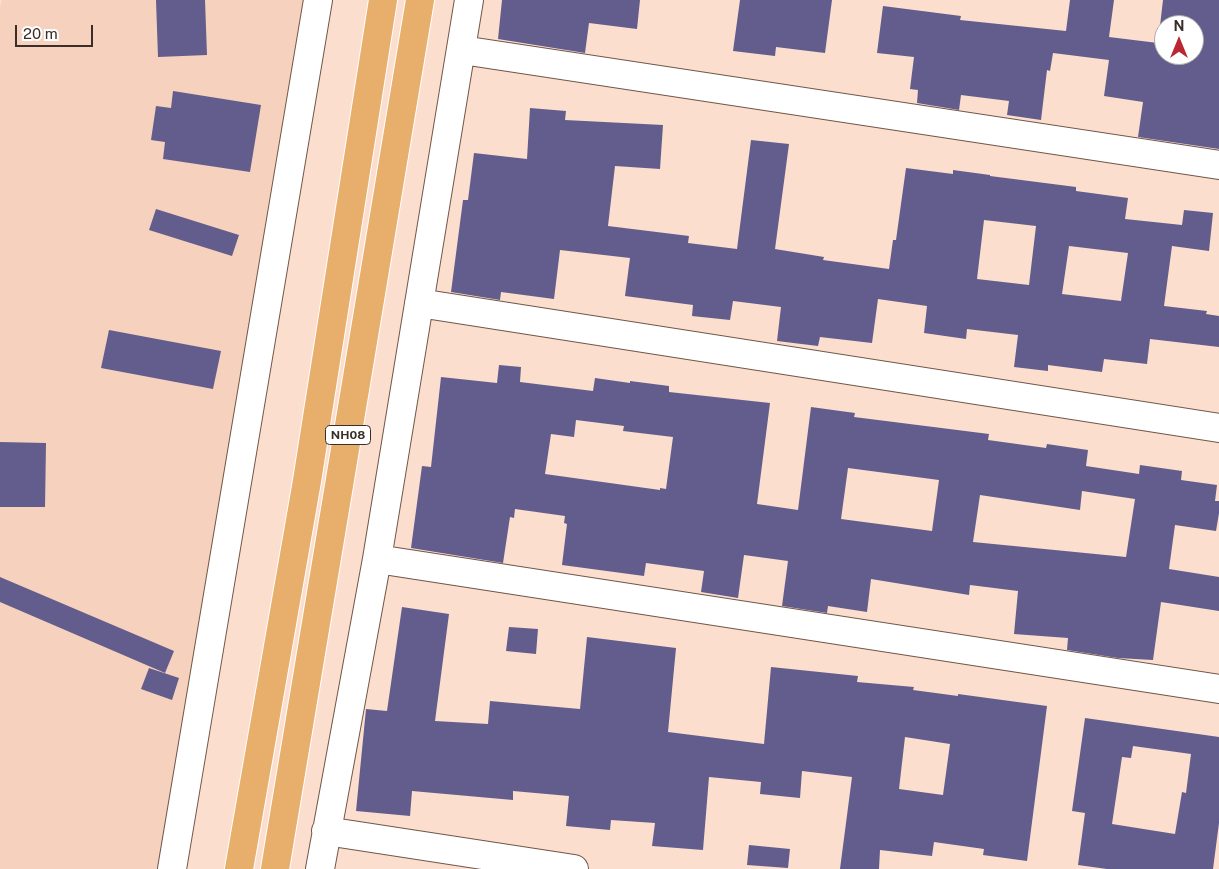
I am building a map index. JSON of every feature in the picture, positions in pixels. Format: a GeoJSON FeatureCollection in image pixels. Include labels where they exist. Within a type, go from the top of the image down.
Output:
{"type":"FeatureCollection","features":[{"type":"Feature","properties":{"kind":"highway","name":"NH08"},"geometry":{"type":"LineString","coordinates":[[275,869],[420,0]]}},
{"type":"Feature","properties":{"kind":"highway","name":"NH08"},"geometry":{"type":"LineString","coordinates":[[239,869],[307,481],[377,1]]}},
{"type":"Feature","properties":{"kind":"street"},"geometry":{"type":"LineString","coordinates":[[172,869],[318,0]]}},
{"type":"Feature","properties":{"kind":"street"},"geometry":{"type":"LineString","coordinates":[[320,869],[377,559],[469,0]]}},
{"type":"Feature","properties":{"kind":"street"},"geometry":{"type":"LineString","coordinates":[[462,50],[1219,165]]}},
{"type":"Feature","properties":{"kind":"street"},"geometry":{"type":"LineString","coordinates":[[419,303],[1219,428]]}},
{"type":"Feature","properties":{"kind":"street"},"geometry":{"type":"LineString","coordinates":[[377,559],[1219,689]]}},
{"type":"Feature","properties":{"kind":"street"},"geometry":{"type":"LineString","coordinates":[[326,831],[574,869]]}},
{"type":"Feature","properties":{"kind":"shaded area"},"geometry":{"type":"Polygon","coordinates":[[[2,0],[318,0],[172,869],[0,869],[0,7],[2,0]]]}},
{"type":"Feature","properties":{"kind":"building"},"geometry":{"type":"Polygon","coordinates":[[[156,0],[205,0],[207,55],[158,57],[156,0]]]}},
{"type":"Feature","properties":{"kind":"building"},"geometry":{"type":"Polygon","coordinates":[[[502,0],[640,0],[637,29],[589,23],[585,53],[498,39],[502,0]]]}},
{"type":"Feature","properties":{"kind":"building"},"geometry":{"type":"Polygon","coordinates":[[[740,0],[832,0],[825,53],[776,47],[775,56],[733,51],[740,0]]]}},
{"type":"Feature","properties":{"kind":"building"},"geometry":{"type":"Polygon","coordinates":[[[1070,0],[1114,0],[1109,37],[1154,43],[1154,65],[1204,65],[1204,15],[1161,15],[1163,0],[1219,0],[1219,149],[1138,137],[1143,102],[1104,96],[1109,60],[1053,53],[1050,71],[1047,70],[1041,120],[1007,115],[1009,101],[961,95],[959,110],[917,103],[918,90],[910,89],[914,57],[877,53],[883,6],[961,16],[960,20],[1066,31],[1070,0]]]}},
{"type":"Feature","properties":{"kind":"building"},"geometry":{"type":"Polygon","coordinates":[[[173,91],[261,105],[250,172],[163,159],[165,142],[151,140],[156,106],[171,108],[173,91]]]}},
{"type":"Feature","properties":{"kind":"building"},"geometry":{"type":"Polygon","coordinates":[[[530,108],[566,111],[565,120],[663,125],[660,169],[615,166],[608,226],[689,236],[688,243],[737,249],[751,140],[789,144],[775,249],[824,257],[823,260],[889,269],[893,240],[896,240],[906,168],[953,174],[953,170],[990,175],[1076,187],[1076,191],[1128,198],[1125,219],[1182,225],[1184,210],[1213,213],[1209,251],[1172,246],[1164,306],[1207,311],[1206,314],[1219,316],[1219,347],[1150,339],[1147,364],[1104,359],[1102,372],[1048,365],[1048,371],[1014,367],[1018,335],[967,329],[966,339],[924,333],[927,306],[878,299],[872,343],[820,337],[818,346],[777,341],[781,307],[733,301],[730,320],[692,316],[693,305],[625,296],[630,258],[560,250],[554,299],[501,292],[500,300],[451,292],[463,200],[468,200],[474,153],[527,159],[530,108]],[[984,220],[977,279],[1029,285],[1036,226],[984,220]],[[1069,246],[1062,294],[1121,301],[1128,253],[1069,246]]]}},
{"type":"Feature","properties":{"kind":"building"},"geometry":{"type":"Polygon","coordinates":[[[156,209],[239,235],[232,256],[149,230],[156,209]]]}},
{"type":"Feature","properties":{"kind":"building"},"geometry":{"type":"Polygon","coordinates":[[[109,330],[221,351],[213,389],[101,368],[109,330]]]}},
{"type":"Feature","properties":{"kind":"building"},"geometry":{"type":"Polygon","coordinates":[[[499,365],[521,367],[520,382],[593,391],[595,378],[669,386],[669,392],[770,403],[757,504],[798,510],[811,407],[855,413],[854,417],[989,434],[988,440],[1046,448],[1047,444],[1088,450],[1086,466],[1139,474],[1140,465],[1182,471],[1181,480],[1217,485],[1215,501],[1219,501],[1219,513],[1216,531],[1175,525],[1169,569],[1219,577],[1219,611],[1161,602],[1153,660],[1118,658],[1067,650],[1068,638],[1014,634],[1018,591],[970,585],[969,595],[871,579],[867,612],[828,606],[827,613],[782,606],[788,561],[744,555],[738,598],[701,592],[704,571],[646,563],[644,576],[562,565],[567,524],[564,523],[565,516],[515,509],[514,518],[510,517],[503,563],[411,548],[422,466],[431,467],[441,377],[497,383],[499,365]],[[576,420],[574,437],[551,434],[545,474],[660,490],[660,488],[666,489],[673,437],[623,431],[624,426],[576,420]],[[848,468],[841,519],[932,531],[939,480],[848,468]],[[1082,491],[1080,510],[980,495],[973,542],[1126,557],[1135,499],[1082,491]]]}},
{"type":"Feature","properties":{"kind":"building"},"geometry":{"type":"Polygon","coordinates":[[[0,442],[46,443],[45,507],[0,507],[0,442]]]}},
{"type":"Feature","properties":{"kind":"building"},"geometry":{"type":"Polygon","coordinates":[[[0,577],[174,651],[165,673],[0,602],[0,577]]]}},
{"type":"Feature","properties":{"kind":"building"},"geometry":{"type":"Polygon","coordinates":[[[402,607],[449,614],[435,721],[488,724],[490,701],[580,709],[587,637],[676,648],[668,732],[764,744],[771,667],[858,676],[857,682],[914,687],[913,690],[1047,706],[1027,861],[983,855],[984,849],[934,842],[932,856],[880,850],[879,869],[840,869],[852,777],[802,771],[800,798],[760,794],[761,782],[709,777],[703,850],[652,846],[655,823],[611,820],[610,830],[566,826],[569,796],[513,791],[513,800],[412,791],[410,816],[356,811],[366,709],[387,711],[402,607]],[[905,737],[899,789],[943,795],[950,744],[905,737]]]}},
{"type":"Feature","properties":{"kind":"building"},"geometry":{"type":"Polygon","coordinates":[[[509,627],[538,629],[536,654],[506,651],[509,627]]]}},
{"type":"Feature","properties":{"kind":"building"},"geometry":{"type":"Polygon","coordinates":[[[149,668],[179,678],[172,700],[141,689],[149,668]]]}},
{"type":"Feature","properties":{"kind":"building"},"geometry":{"type":"Polygon","coordinates":[[[1085,718],[1219,737],[1219,823],[1213,869],[1107,869],[1078,865],[1085,813],[1072,811],[1085,718]],[[1133,746],[1131,758],[1122,757],[1112,824],[1175,834],[1182,792],[1186,793],[1191,754],[1133,746]]]}},
{"type":"Feature","properties":{"kind":"building"},"geometry":{"type":"Polygon","coordinates":[[[749,845],[790,849],[788,868],[747,865],[749,845]]]}}]}
